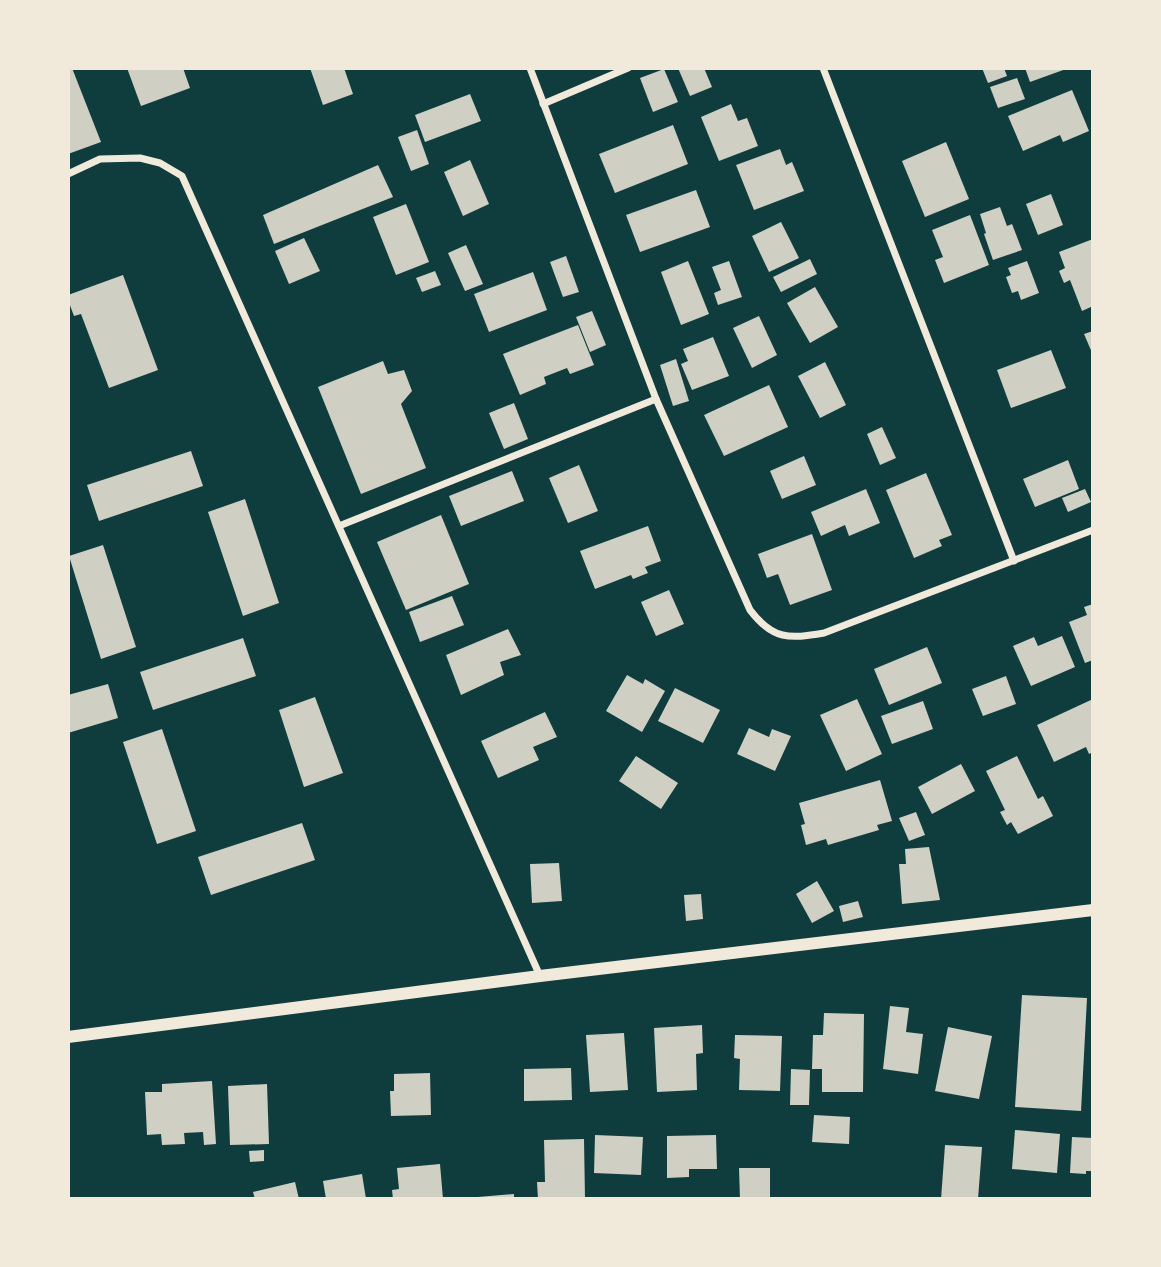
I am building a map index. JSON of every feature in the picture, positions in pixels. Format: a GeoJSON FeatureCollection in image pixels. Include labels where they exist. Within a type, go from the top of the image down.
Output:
{"type":"FeatureCollection","features":[{"type":"Feature","properties":{"kind":"street"},"geometry":{"type":"LineString","coordinates":[[530,68],[656,399],[750,610],[761,624],[778,634],[800,637],[824,633],[1093,530]]}},
{"type":"Feature","properties":{"kind":"street"},"geometry":{"type":"LineString","coordinates":[[543,104],[628,68]]}},
{"type":"Feature","properties":{"kind":"street"},"geometry":{"type":"LineString","coordinates":[[824,68],[1014,561]]}},
{"type":"Feature","properties":{"kind":"street"},"geometry":{"type":"LineString","coordinates":[[68,174],[100,159],[140,158],[160,163],[182,176],[540,976]]}},
{"type":"Feature","properties":{"kind":"street"},"geometry":{"type":"LineString","coordinates":[[339,526],[656,399]]}},
{"type":"Feature","properties":{"kind":"street"},"geometry":{"type":"LineString","coordinates":[[68,1037],[540,976],[1093,911]]}},
{"type":"Feature","properties":{"kind":"building"},"geometry":{"type":"Polygon","coordinates":[[[68,68],[72,68],[101,142],[68,154],[68,68]]]}},
{"type":"Feature","properties":{"kind":"building"},"geometry":{"type":"Polygon","coordinates":[[[127,68],[183,68],[190,88],[141,106],[127,68]]]}},
{"type":"Feature","properties":{"kind":"building"},"geometry":{"type":"Polygon","coordinates":[[[310,68],[344,68],[353,94],[323,105],[310,68]]]}},
{"type":"Feature","properties":{"kind":"building"},"geometry":{"type":"Polygon","coordinates":[[[678,68],[704,68],[712,87],[690,96],[678,68]]]}},
{"type":"Feature","properties":{"kind":"building"},"geometry":{"type":"Polygon","coordinates":[[[982,68],[1004,68],[1007,76],[988,83],[982,68]]]}},
{"type":"Feature","properties":{"kind":"building"},"geometry":{"type":"Polygon","coordinates":[[[1025,68],[1066,68],[1066,69],[1030,82],[1025,68]]]}},
{"type":"Feature","properties":{"kind":"building"},"geometry":{"type":"Polygon","coordinates":[[[664,69],[678,102],[653,112],[640,78],[664,69]]]}},
{"type":"Feature","properties":{"kind":"building"},"geometry":{"type":"Polygon","coordinates":[[[1017,78],[1025,99],[998,108],[990,87],[1017,78]]]}},
{"type":"Feature","properties":{"kind":"building"},"geometry":{"type":"Polygon","coordinates":[[[1072,90],[1089,131],[1063,142],[1060,135],[1023,151],[1008,116],[1072,90]]]}},
{"type":"Feature","properties":{"kind":"building"},"geometry":{"type":"Polygon","coordinates":[[[470,94],[481,121],[425,142],[415,115],[470,94]]]}},
{"type":"Feature","properties":{"kind":"building"},"geometry":{"type":"Polygon","coordinates":[[[731,104],[738,121],[747,118],[758,146],[719,161],[701,117],[731,104]]]}},
{"type":"Feature","properties":{"kind":"building"},"geometry":{"type":"Polygon","coordinates":[[[673,125],[688,164],[615,193],[599,154],[673,125]]]}},
{"type":"Feature","properties":{"kind":"building"},"geometry":{"type":"Polygon","coordinates":[[[417,130],[429,164],[411,171],[398,137],[417,130]]]}},
{"type":"Feature","properties":{"kind":"building"},"geometry":{"type":"Polygon","coordinates":[[[946,142],[969,199],[925,217],[902,161],[946,142]]]}},
{"type":"Feature","properties":{"kind":"building"},"geometry":{"type":"Polygon","coordinates":[[[780,149],[786,165],[792,162],[804,191],[754,210],[736,165],[780,149]]]}},
{"type":"Feature","properties":{"kind":"building"},"geometry":{"type":"Polygon","coordinates":[[[470,160],[489,204],[463,216],[444,172],[470,160]]]}},
{"type":"Feature","properties":{"kind":"building"},"geometry":{"type":"Polygon","coordinates":[[[378,165],[393,197],[274,244],[263,215],[378,165]]]}},
{"type":"Feature","properties":{"kind":"building"},"geometry":{"type":"Polygon","coordinates":[[[696,190],[710,227],[640,252],[626,215],[696,190]]]}},
{"type":"Feature","properties":{"kind":"building"},"geometry":{"type":"Polygon","coordinates":[[[1051,194],[1063,225],[1038,235],[1026,204],[1051,194]]]}},
{"type":"Feature","properties":{"kind":"building"},"geometry":{"type":"Polygon","coordinates":[[[406,204],[429,262],[396,275],[373,217],[406,204]]]}},
{"type":"Feature","properties":{"kind":"building"},"geometry":{"type":"Polygon","coordinates":[[[1000,207],[1007,226],[1012,224],[1022,250],[993,260],[980,214],[1000,207]]]}},
{"type":"Feature","properties":{"kind":"building"},"geometry":{"type":"Polygon","coordinates":[[[970,215],[989,265],[944,283],[935,260],[943,257],[932,230],[970,215]]]}},
{"type":"Feature","properties":{"kind":"building"},"geometry":{"type":"Polygon","coordinates":[[[781,222],[799,258],[769,272],[752,236],[781,222]]]}},
{"type":"Feature","properties":{"kind":"building"},"geometry":{"type":"Polygon","coordinates":[[[304,238],[320,271],[289,284],[275,251],[304,238]]]}},
{"type":"Feature","properties":{"kind":"building"},"geometry":{"type":"Polygon","coordinates":[[[1093,239],[1093,306],[1082,311],[1070,280],[1064,283],[1059,271],[1065,268],[1059,252],[1093,239]]]}},
{"type":"Feature","properties":{"kind":"building"},"geometry":{"type":"Polygon","coordinates":[[[466,245],[483,284],[465,291],[448,253],[466,245]]]}},
{"type":"Feature","properties":{"kind":"building"},"geometry":{"type":"Polygon","coordinates":[[[566,256],[579,292],[563,297],[550,262],[566,256]]]}},
{"type":"Feature","properties":{"kind":"building"},"geometry":{"type":"Polygon","coordinates":[[[810,259],[817,274],[781,292],[773,277],[810,259]]]}},
{"type":"Feature","properties":{"kind":"building"},"geometry":{"type":"Polygon","coordinates":[[[688,261],[709,314],[681,325],[661,272],[688,261]]]}},
{"type":"Feature","properties":{"kind":"building"},"geometry":{"type":"Polygon","coordinates":[[[729,261],[742,297],[718,305],[714,293],[721,290],[712,267],[729,261]]]}},
{"type":"Feature","properties":{"kind":"building"},"geometry":{"type":"Polygon","coordinates":[[[1027,261],[1039,293],[1021,300],[1018,291],[1012,293],[1006,277],[1011,275],[1008,268],[1027,261]]]}},
{"type":"Feature","properties":{"kind":"building"},"geometry":{"type":"Polygon","coordinates":[[[435,271],[441,285],[422,292],[416,278],[435,271]]]}},
{"type":"Feature","properties":{"kind":"building"},"geometry":{"type":"Polygon","coordinates":[[[533,272],[547,310],[489,332],[474,294],[533,272]]]}},
{"type":"Feature","properties":{"kind":"building"},"geometry":{"type":"Polygon","coordinates":[[[123,275],[158,370],[109,388],[81,314],[74,316],[68,295],[123,275]]]}},
{"type":"Feature","properties":{"kind":"building"},"geometry":{"type":"Polygon","coordinates":[[[815,287],[838,327],[810,343],[787,303],[815,287]]]}},
{"type":"Feature","properties":{"kind":"building"},"geometry":{"type":"Polygon","coordinates":[[[592,311],[606,345],[590,352],[576,317],[592,311]]]}},
{"type":"Feature","properties":{"kind":"building"},"geometry":{"type":"Polygon","coordinates":[[[759,316],[777,355],[752,368],[733,328],[759,316]]]}},
{"type":"Feature","properties":{"kind":"building"},"geometry":{"type":"Polygon","coordinates":[[[578,325],[594,365],[570,374],[567,368],[544,377],[546,384],[520,395],[503,354],[578,325]]]}},
{"type":"Feature","properties":{"kind":"building"},"geometry":{"type":"Polygon","coordinates":[[[1093,331],[1093,355],[1084,334],[1093,331]]]}},
{"type":"Feature","properties":{"kind":"building"},"geometry":{"type":"Polygon","coordinates":[[[713,337],[729,376],[692,390],[681,364],[688,361],[683,349],[713,337]]]}},
{"type":"Feature","properties":{"kind":"building"},"geometry":{"type":"Polygon","coordinates":[[[1051,350],[1066,388],[1011,408],[997,370],[1051,350]]]}},
{"type":"Feature","properties":{"kind":"building"},"geometry":{"type":"Polygon","coordinates":[[[676,359],[689,401],[673,406],[660,365],[676,359]]]}},
{"type":"Feature","properties":{"kind":"building"},"geometry":{"type":"Polygon","coordinates":[[[383,361],[388,374],[404,370],[412,391],[401,404],[426,468],[361,494],[318,387],[383,361]]]}},
{"type":"Feature","properties":{"kind":"building"},"geometry":{"type":"Polygon","coordinates":[[[825,362],[846,405],[820,418],[798,376],[825,362]]]}},
{"type":"Feature","properties":{"kind":"building"},"geometry":{"type":"Polygon","coordinates":[[[769,385],[788,427],[724,456],[704,415],[769,385]]]}},
{"type":"Feature","properties":{"kind":"building"},"geometry":{"type":"Polygon","coordinates":[[[514,403],[528,439],[504,449],[489,413],[514,403]]]}},
{"type":"Feature","properties":{"kind":"building"},"geometry":{"type":"Polygon","coordinates":[[[882,427],[896,458],[880,465],[867,434],[882,427]]]}},
{"type":"Feature","properties":{"kind":"building"},"geometry":{"type":"Polygon","coordinates":[[[191,451],[203,486],[99,521],[87,485],[191,451]]]}},
{"type":"Feature","properties":{"kind":"building"},"geometry":{"type":"Polygon","coordinates":[[[804,456],[816,485],[782,499],[770,471],[804,456]]]}},
{"type":"Feature","properties":{"kind":"building"},"geometry":{"type":"Polygon","coordinates":[[[1068,460],[1079,489],[1035,507],[1023,479],[1068,460]]]}},
{"type":"Feature","properties":{"kind":"building"},"geometry":{"type":"Polygon","coordinates":[[[579,465],[598,511],[568,523],[549,478],[579,465]]]}},
{"type":"Feature","properties":{"kind":"building"},"geometry":{"type":"Polygon","coordinates":[[[512,471],[524,501],[461,526],[449,496],[512,471]]]}},
{"type":"Feature","properties":{"kind":"building"},"geometry":{"type":"Polygon","coordinates":[[[926,473],[952,535],[939,540],[942,546],[914,558],[886,490],[926,473]]]}},
{"type":"Feature","properties":{"kind":"building"},"geometry":{"type":"Polygon","coordinates":[[[866,489],[880,523],[849,536],[845,525],[821,536],[811,512],[866,489]]]}},
{"type":"Feature","properties":{"kind":"building"},"geometry":{"type":"Polygon","coordinates":[[[1085,489],[1091,502],[1068,512],[1062,498],[1085,489]]]}},
{"type":"Feature","properties":{"kind":"building"},"geometry":{"type":"Polygon","coordinates":[[[245,499],[279,603],[243,616],[208,512],[245,499]]]}},
{"type":"Feature","properties":{"kind":"building"},"geometry":{"type":"Polygon","coordinates":[[[441,515],[469,584],[406,610],[377,542],[441,515]]]}},
{"type":"Feature","properties":{"kind":"building"},"geometry":{"type":"Polygon","coordinates":[[[648,526],[661,561],[645,567],[648,573],[633,579],[631,575],[595,589],[580,551],[648,526]]]}},
{"type":"Feature","properties":{"kind":"building"},"geometry":{"type":"Polygon","coordinates":[[[812,534],[832,590],[790,605],[778,574],[767,578],[758,554],[812,534]]]}},
{"type":"Feature","properties":{"kind":"building"},"geometry":{"type":"Polygon","coordinates":[[[103,545],[136,647],[101,659],[69,556],[103,545]]]}},
{"type":"Feature","properties":{"kind":"building"},"geometry":{"type":"Polygon","coordinates":[[[669,590],[684,624],[656,636],[641,602],[669,590]]]}},
{"type":"Feature","properties":{"kind":"building"},"geometry":{"type":"Polygon","coordinates":[[[452,596],[464,625],[420,642],[409,612],[452,596]]]}},
{"type":"Feature","properties":{"kind":"building"},"geometry":{"type":"Polygon","coordinates":[[[1093,604],[1093,660],[1085,663],[1069,622],[1087,615],[1084,607],[1093,604]]]}},
{"type":"Feature","properties":{"kind":"building"},"geometry":{"type":"Polygon","coordinates":[[[508,629],[521,655],[500,662],[504,675],[461,695],[446,655],[508,629]]]}},
{"type":"Feature","properties":{"kind":"building"},"geometry":{"type":"Polygon","coordinates":[[[1062,636],[1075,667],[1031,686],[1013,646],[1034,637],[1038,646],[1062,636]]]}},
{"type":"Feature","properties":{"kind":"building"},"geometry":{"type":"Polygon","coordinates":[[[243,638],[256,676],[153,710],[140,672],[243,638]]]}},
{"type":"Feature","properties":{"kind":"building"},"geometry":{"type":"Polygon","coordinates":[[[927,647],[942,683],[889,705],[874,669],[927,647]]]}},
{"type":"Feature","properties":{"kind":"building"},"geometry":{"type":"Polygon","coordinates":[[[627,675],[643,684],[645,679],[665,691],[642,732],[606,711],[627,675]]]}},
{"type":"Feature","properties":{"kind":"building"},"geometry":{"type":"Polygon","coordinates":[[[1006,676],[1016,704],[983,716],[972,689],[1006,676]]]}},
{"type":"Feature","properties":{"kind":"building"},"geometry":{"type":"Polygon","coordinates":[[[108,684],[118,718],[68,733],[68,695],[108,684]]]}},
{"type":"Feature","properties":{"kind":"building"},"geometry":{"type":"Polygon","coordinates":[[[675,688],[720,710],[703,743],[658,721],[675,688]]]}},
{"type":"Feature","properties":{"kind":"building"},"geometry":{"type":"Polygon","coordinates":[[[315,697],[343,773],[304,787],[279,710],[315,697]]]}},
{"type":"Feature","properties":{"kind":"building"},"geometry":{"type":"Polygon","coordinates":[[[857,699],[882,754],[846,771],[820,715],[857,699]]]}},
{"type":"Feature","properties":{"kind":"building"},"geometry":{"type":"Polygon","coordinates":[[[1093,699],[1093,752],[1089,754],[1086,747],[1054,762],[1037,725],[1093,699]]]}},
{"type":"Feature","properties":{"kind":"building"},"geometry":{"type":"Polygon","coordinates":[[[923,701],[933,729],[892,744],[881,716],[923,701]]]}},
{"type":"Feature","properties":{"kind":"building"},"geometry":{"type":"Polygon","coordinates":[[[545,712],[557,737],[533,747],[539,760],[498,778],[481,741],[545,712]]]}},
{"type":"Feature","properties":{"kind":"building"},"geometry":{"type":"Polygon","coordinates":[[[749,728],[769,737],[772,729],[791,736],[775,771],[737,754],[749,728]]]}},
{"type":"Feature","properties":{"kind":"building"},"geometry":{"type":"Polygon","coordinates":[[[162,729],[196,831],[157,844],[123,742],[162,729]]]}},
{"type":"Feature","properties":{"kind":"building"},"geometry":{"type":"Polygon","coordinates":[[[636,756],[678,783],[661,809],[619,781],[636,756]]]}},
{"type":"Feature","properties":{"kind":"building"},"geometry":{"type":"Polygon","coordinates":[[[1017,756],[1038,799],[1043,796],[1053,816],[1018,834],[1011,822],[1007,825],[1000,812],[1005,810],[986,771],[1017,756]]]}},
{"type":"Feature","properties":{"kind":"building"},"geometry":{"type":"Polygon","coordinates":[[[961,764],[975,791],[932,814],[918,787],[961,764]]]}},
{"type":"Feature","properties":{"kind":"building"},"geometry":{"type":"Polygon","coordinates":[[[880,780],[892,821],[877,825],[879,830],[828,845],[826,839],[806,845],[801,825],[805,824],[799,803],[880,780]]]}},
{"type":"Feature","properties":{"kind":"building"},"geometry":{"type":"Polygon","coordinates":[[[916,812],[925,835],[909,841],[899,818],[916,812]]]}},
{"type":"Feature","properties":{"kind":"building"},"geometry":{"type":"Polygon","coordinates":[[[302,823],[315,860],[211,895],[198,857],[302,823]]]}},
{"type":"Feature","properties":{"kind":"building"},"geometry":{"type":"Polygon","coordinates":[[[929,847],[940,900],[902,904],[899,864],[906,864],[905,849],[929,847]]]}},
{"type":"Feature","properties":{"kind":"building"},"geometry":{"type":"Polygon","coordinates":[[[559,863],[562,901],[532,903],[530,864],[559,863]]]}},
{"type":"Feature","properties":{"kind":"building"},"geometry":{"type":"Polygon","coordinates":[[[817,881],[834,911],[812,923],[796,894],[817,881]]]}},
{"type":"Feature","properties":{"kind":"building"},"geometry":{"type":"Polygon","coordinates":[[[701,894],[703,919],[686,921],[684,895],[701,894]]]}},
{"type":"Feature","properties":{"kind":"building"},"geometry":{"type":"Polygon","coordinates":[[[858,901],[863,917],[843,922],[839,906],[858,901]]]}},
{"type":"Feature","properties":{"kind":"building"},"geometry":{"type":"Polygon","coordinates":[[[1022,995],[1087,998],[1081,1111],[1015,1107],[1022,995]]]}},
{"type":"Feature","properties":{"kind":"building"},"geometry":{"type":"Polygon","coordinates":[[[890,1006],[909,1008],[906,1032],[923,1034],[918,1074],[883,1069],[890,1006]]]}},
{"type":"Feature","properties":{"kind":"building"},"geometry":{"type":"Polygon","coordinates":[[[824,1013],[864,1014],[863,1092],[822,1092],[822,1069],[812,1069],[813,1035],[823,1035],[824,1013]]]}},
{"type":"Feature","properties":{"kind":"building"},"geometry":{"type":"Polygon","coordinates":[[[702,1025],[703,1053],[696,1054],[697,1090],[657,1092],[654,1028],[702,1025]]]}},
{"type":"Feature","properties":{"kind":"building"},"geometry":{"type":"Polygon","coordinates":[[[948,1027],[992,1036],[979,1099],[935,1091],[948,1027]]]}},
{"type":"Feature","properties":{"kind":"building"},"geometry":{"type":"Polygon","coordinates":[[[624,1033],[628,1090],[590,1092],[586,1035],[624,1033]]]}},
{"type":"Feature","properties":{"kind":"building"},"geometry":{"type":"Polygon","coordinates":[[[735,1035],[782,1036],[780,1091],[739,1090],[740,1059],[734,1058],[735,1035]]]}},
{"type":"Feature","properties":{"kind":"building"},"geometry":{"type":"Polygon","coordinates":[[[571,1068],[572,1100],[524,1101],[524,1069],[571,1068]]]}},
{"type":"Feature","properties":{"kind":"building"},"geometry":{"type":"Polygon","coordinates":[[[791,1069],[810,1070],[809,1105],[790,1105],[791,1069]]]}},
{"type":"Feature","properties":{"kind":"building"},"geometry":{"type":"Polygon","coordinates":[[[430,1073],[431,1115],[391,1116],[390,1091],[394,1091],[394,1074],[430,1073]]]}},
{"type":"Feature","properties":{"kind":"building"},"geometry":{"type":"Polygon","coordinates":[[[212,1081],[216,1144],[204,1145],[203,1132],[184,1133],[185,1144],[162,1145],[161,1134],[147,1135],[145,1092],[162,1092],[162,1084],[212,1081]]]}},
{"type":"Feature","properties":{"kind":"building"},"geometry":{"type":"Polygon","coordinates":[[[267,1084],[269,1144],[230,1145],[228,1086],[267,1084]]]}},
{"type":"Feature","properties":{"kind":"building"},"geometry":{"type":"Polygon","coordinates":[[[814,1115],[850,1117],[849,1144],[812,1142],[814,1115]]]}},
{"type":"Feature","properties":{"kind":"building"},"geometry":{"type":"Polygon","coordinates":[[[1015,1130],[1060,1134],[1057,1173],[1012,1169],[1015,1130]]]}},
{"type":"Feature","properties":{"kind":"building"},"geometry":{"type":"Polygon","coordinates":[[[595,1135],[643,1137],[641,1175],[594,1173],[595,1135]]]}},
{"type":"Feature","properties":{"kind":"building"},"geometry":{"type":"Polygon","coordinates":[[[716,1135],[717,1169],[689,1169],[689,1177],[667,1178],[667,1136],[716,1135]]]}},
{"type":"Feature","properties":{"kind":"building"},"geometry":{"type":"Polygon","coordinates":[[[1072,1137],[1093,1138],[1093,1171],[1086,1171],[1086,1174],[1070,1173],[1072,1137]]]}},
{"type":"Feature","properties":{"kind":"building"},"geometry":{"type":"Polygon","coordinates":[[[584,1139],[585,1199],[538,1199],[537,1182],[545,1182],[544,1140],[584,1139]]]}},
{"type":"Feature","properties":{"kind":"building"},"geometry":{"type":"Polygon","coordinates":[[[945,1145],[982,1147],[978,1199],[941,1199],[945,1145]]]}},
{"type":"Feature","properties":{"kind":"building"},"geometry":{"type":"Polygon","coordinates":[[[264,1150],[264,1161],[250,1162],[249,1151],[264,1150]]]}},
{"type":"Feature","properties":{"kind":"building"},"geometry":{"type":"Polygon","coordinates":[[[440,1164],[443,1199],[393,1199],[392,1190],[399,1189],[397,1168],[440,1164]]]}},
{"type":"Feature","properties":{"kind":"building"},"geometry":{"type":"Polygon","coordinates":[[[739,1168],[770,1168],[770,1199],[740,1199],[739,1168]]]}},
{"type":"Feature","properties":{"kind":"building"},"geometry":{"type":"Polygon","coordinates":[[[362,1174],[366,1199],[326,1199],[323,1181],[362,1174]]]}},
{"type":"Feature","properties":{"kind":"building"},"geometry":{"type":"Polygon","coordinates":[[[295,1182],[299,1199],[255,1199],[253,1192],[295,1182]]]}},
{"type":"Feature","properties":{"kind":"building"},"geometry":{"type":"Polygon","coordinates":[[[514,1194],[514,1199],[478,1199],[478,1197],[514,1194]]]}}]}
